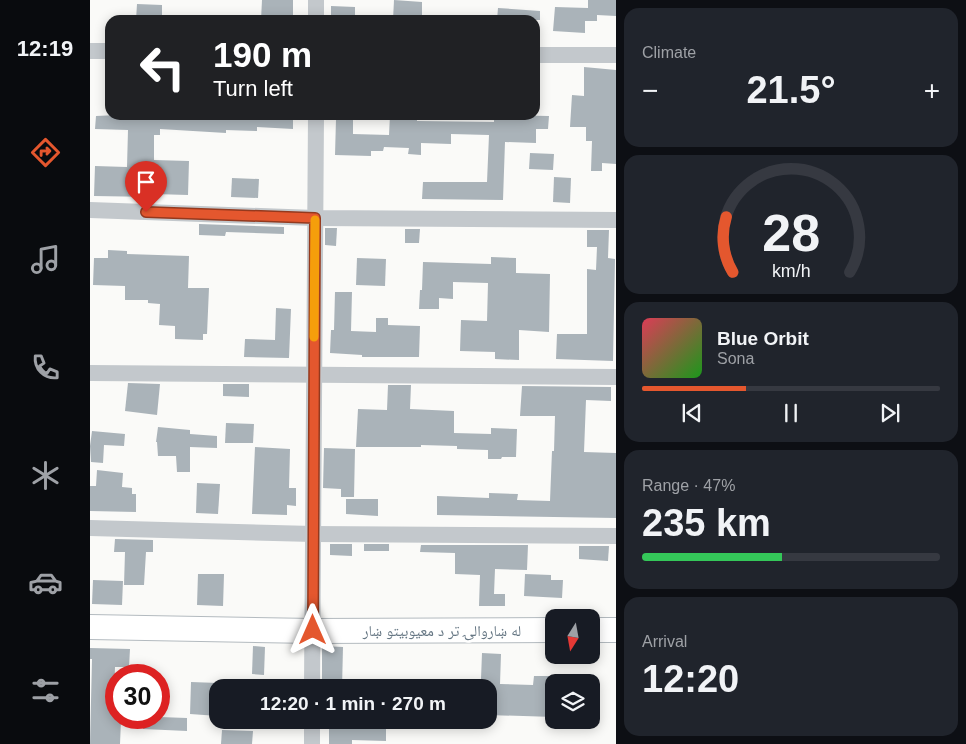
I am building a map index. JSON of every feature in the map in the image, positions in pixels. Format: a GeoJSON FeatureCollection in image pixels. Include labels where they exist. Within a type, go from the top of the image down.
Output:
{"type":"FeatureCollection","features":[{"type":"Feature","properties":{"kind":"street"},"geometry":{"type":"LineString","coordinates":[[316,0],[316,15]]}},
{"type":"Feature","properties":{"kind":"street"},"geometry":{"type":"LineString","coordinates":[[90,51],[105,52]]}},
{"type":"Feature","properties":{"kind":"street"},"geometry":{"type":"LineString","coordinates":[[540,55],[616,55]]}},
{"type":"Feature","properties":{"kind":"street"},"geometry":{"type":"LineString","coordinates":[[312,679],[316,120]]}},
{"type":"Feature","properties":{"kind":"street"},"geometry":{"type":"LineString","coordinates":[[90,210],[315,218],[616,220]]}},
{"type":"Feature","properties":{"kind":"street"},"geometry":{"type":"LineString","coordinates":[[90,373],[616,377]]}},
{"type":"Feature","properties":{"kind":"street"},"geometry":{"type":"LineString","coordinates":[[90,528],[313,534],[616,536]]}},
{"type":"Feature","properties":{"kind":"street","name":"له ښاروالۍ تر د معیوبیتو ښار"},"geometry":{"type":"LineString","coordinates":[[90,627],[313,630],[545,630]]}},
{"type":"Feature","properties":{"kind":"street"},"geometry":{"type":"LineString","coordinates":[[600,630],[616,630]]}},
{"type":"Feature","properties":{"kind":"street"},"geometry":{"type":"LineString","coordinates":[[312,729],[312,744]]}},
{"type":"Feature","properties":{"kind":"building"},"geometry":{"type":"Polygon","coordinates":[[[262,0],[293,0],[293,15],[261,15],[262,0]]]}},
{"type":"Feature","properties":{"kind":"building"},"geometry":{"type":"Polygon","coordinates":[[[394,0],[422,2],[422,15],[393,15],[394,0]]]}},
{"type":"Feature","properties":{"kind":"building"},"geometry":{"type":"Polygon","coordinates":[[[588,0],[616,0],[616,16],[597,15],[597,21],[585,21],[585,33],[553,31],[555,7],[588,8],[588,0]]]}},
{"type":"Feature","properties":{"kind":"building"},"geometry":{"type":"Polygon","coordinates":[[[137,4],[162,5],[162,15],[136,15],[137,4]]]}},
{"type":"Feature","properties":{"kind":"building"},"geometry":{"type":"Polygon","coordinates":[[[331,6],[355,7],[355,15],[331,15],[331,6]]]}},
{"type":"Feature","properties":{"kind":"building"},"geometry":{"type":"Polygon","coordinates":[[[498,8],[540,11],[540,15],[497,15],[498,8]]]}},
{"type":"Feature","properties":{"kind":"building"},"geometry":{"type":"Polygon","coordinates":[[[584,67],[616,70],[616,164],[602,163],[602,171],[591,171],[592,141],[586,141],[586,127],[570,127],[572,95],[584,96],[584,67]]]}},
{"type":"Feature","properties":{"kind":"building"},"geometry":{"type":"Polygon","coordinates":[[[96,116],[105,116],[105,120],[293,120],[293,129],[257,127],[257,131],[226,130],[226,133],[160,129],[160,135],[154,135],[154,160],[189,161],[188,195],[154,194],[154,197],[94,196],[95,166],[127,167],[128,130],[95,129],[96,116]]]}},
{"type":"Feature","properties":{"kind":"building"},"geometry":{"type":"Polygon","coordinates":[[[540,116],[549,116],[548,129],[536,129],[536,143],[505,142],[503,200],[422,199],[423,182],[487,182],[489,135],[451,134],[451,144],[421,143],[421,155],[408,154],[409,148],[384,147],[383,151],[371,151],[371,156],[335,155],[336,120],[353,120],[353,134],[389,135],[390,120],[494,122],[494,120],[540,120],[540,116]]]}},
{"type":"Feature","properties":{"kind":"building"},"geometry":{"type":"Polygon","coordinates":[[[530,153],[554,154],[553,170],[529,169],[530,153]]]}},
{"type":"Feature","properties":{"kind":"building"},"geometry":{"type":"Polygon","coordinates":[[[554,177],[571,178],[570,203],[553,202],[554,177]]]}},
{"type":"Feature","properties":{"kind":"building"},"geometry":{"type":"Polygon","coordinates":[[[232,178],[259,179],[258,198],[231,197],[232,178]]]}},
{"type":"Feature","properties":{"kind":"building"},"geometry":{"type":"Polygon","coordinates":[[[199,224],[284,227],[284,234],[226,232],[225,236],[199,235],[199,224]]]}},
{"type":"Feature","properties":{"kind":"building"},"geometry":{"type":"Polygon","coordinates":[[[325,228],[337,228],[336,246],[325,245],[325,228]]]}},
{"type":"Feature","properties":{"kind":"building"},"geometry":{"type":"Polygon","coordinates":[[[405,229],[420,229],[419,243],[405,243],[405,229]]]}},
{"type":"Feature","properties":{"kind":"building"},"geometry":{"type":"Polygon","coordinates":[[[587,230],[609,230],[608,258],[615,259],[613,361],[556,359],[557,334],[587,334],[587,269],[596,270],[597,247],[587,247],[587,230]]]}},
{"type":"Feature","properties":{"kind":"building"},"geometry":{"type":"Polygon","coordinates":[[[108,250],[127,251],[127,254],[189,256],[188,288],[209,288],[207,334],[203,334],[203,340],[175,339],[175,326],[159,325],[160,304],[148,303],[148,300],[125,300],[125,286],[93,285],[94,258],[108,258],[108,250]]]}},
{"type":"Feature","properties":{"kind":"building"},"geometry":{"type":"Polygon","coordinates":[[[491,257],[516,258],[516,273],[550,274],[549,332],[519,330],[519,360],[495,359],[495,352],[460,351],[461,320],[487,321],[488,283],[453,282],[453,299],[439,298],[439,309],[419,309],[423,262],[491,264],[491,257]]]}},
{"type":"Feature","properties":{"kind":"building"},"geometry":{"type":"Polygon","coordinates":[[[357,258],[386,259],[385,286],[356,285],[357,258]]]}},
{"type":"Feature","properties":{"kind":"building"},"geometry":{"type":"Polygon","coordinates":[[[335,292],[352,292],[351,331],[376,332],[376,318],[388,318],[388,325],[420,326],[419,357],[362,357],[362,355],[330,353],[331,330],[334,330],[335,292]]]}},
{"type":"Feature","properties":{"kind":"building"},"geometry":{"type":"Polygon","coordinates":[[[276,308],[291,309],[289,358],[244,357],[245,339],[275,340],[276,308]]]}},
{"type":"Feature","properties":{"kind":"building"},"geometry":{"type":"Polygon","coordinates":[[[128,383],[160,384],[157,415],[125,411],[128,383]]]}},
{"type":"Feature","properties":{"kind":"building"},"geometry":{"type":"Polygon","coordinates":[[[223,384],[249,384],[249,397],[223,396],[223,384]]]}},
{"type":"Feature","properties":{"kind":"building"},"geometry":{"type":"Polygon","coordinates":[[[388,385],[411,385],[410,409],[454,411],[454,433],[491,434],[491,428],[517,429],[516,457],[488,459],[488,450],[457,449],[457,446],[356,447],[358,409],[387,410],[388,385]]]}},
{"type":"Feature","properties":{"kind":"building"},"geometry":{"type":"Polygon","coordinates":[[[522,386],[611,387],[611,401],[586,400],[584,452],[616,453],[616,518],[437,515],[437,496],[489,498],[489,493],[518,494],[517,500],[550,501],[555,416],[520,416],[522,386]]]}},
{"type":"Feature","properties":{"kind":"building"},"geometry":{"type":"Polygon","coordinates":[[[226,423],[254,424],[253,443],[225,443],[226,423]]]}},
{"type":"Feature","properties":{"kind":"building"},"geometry":{"type":"Polygon","coordinates":[[[158,427],[190,430],[190,434],[217,436],[217,448],[190,447],[190,472],[177,472],[176,456],[158,456],[156,442],[158,427]]]}},
{"type":"Feature","properties":{"kind":"building"},"geometry":{"type":"Polygon","coordinates":[[[92,431],[125,434],[124,446],[104,445],[103,463],[91,462],[90,446],[92,431]]]}},
{"type":"Feature","properties":{"kind":"building"},"geometry":{"type":"Polygon","coordinates":[[[255,447],[290,449],[289,488],[296,488],[296,506],[287,505],[287,515],[252,514],[255,447]]]}},
{"type":"Feature","properties":{"kind":"building"},"geometry":{"type":"Polygon","coordinates":[[[324,448],[355,449],[354,497],[341,497],[341,489],[323,488],[324,448]]]}},
{"type":"Feature","properties":{"kind":"building"},"geometry":{"type":"Polygon","coordinates":[[[97,470],[123,473],[122,487],[132,488],[132,494],[136,494],[136,512],[90,511],[90,486],[96,486],[97,470]]]}},
{"type":"Feature","properties":{"kind":"building"},"geometry":{"type":"Polygon","coordinates":[[[197,483],[220,484],[218,514],[196,513],[197,483]]]}},
{"type":"Feature","properties":{"kind":"building"},"geometry":{"type":"Polygon","coordinates":[[[346,499],[378,499],[378,516],[346,514],[346,499]]]}},
{"type":"Feature","properties":{"kind":"building"},"geometry":{"type":"Polygon","coordinates":[[[115,539],[153,540],[153,552],[146,552],[144,585],[124,585],[125,552],[114,552],[115,539]]]}},
{"type":"Feature","properties":{"kind":"building"},"geometry":{"type":"Polygon","coordinates":[[[330,544],[352,544],[352,556],[330,555],[330,544]]]}},
{"type":"Feature","properties":{"kind":"building"},"geometry":{"type":"Polygon","coordinates":[[[364,544],[389,544],[389,551],[364,551],[364,544]]]}},
{"type":"Feature","properties":{"kind":"building"},"geometry":{"type":"Polygon","coordinates":[[[421,545],[528,545],[527,570],[495,569],[494,594],[505,594],[505,606],[479,606],[480,575],[455,574],[455,553],[420,552],[421,545]]]}},
{"type":"Feature","properties":{"kind":"building"},"geometry":{"type":"Polygon","coordinates":[[[579,546],[609,546],[608,561],[579,559],[579,546]]]}},
{"type":"Feature","properties":{"kind":"building"},"geometry":{"type":"Polygon","coordinates":[[[198,574],[224,574],[223,606],[197,605],[198,574]]]}},
{"type":"Feature","properties":{"kind":"building"},"geometry":{"type":"Polygon","coordinates":[[[525,574],[551,575],[551,580],[563,580],[562,598],[524,596],[525,574]]]}},
{"type":"Feature","properties":{"kind":"building"},"geometry":{"type":"Polygon","coordinates":[[[93,580],[123,581],[122,605],[92,604],[93,580]]]}},
{"type":"Feature","properties":{"kind":"building"},"geometry":{"type":"Polygon","coordinates":[[[253,646],[265,647],[264,675],[252,674],[253,646]]]}},
{"type":"Feature","properties":{"kind":"building"},"geometry":{"type":"Polygon","coordinates":[[[322,646],[343,647],[342,679],[322,679],[322,646]]]}},
{"type":"Feature","properties":{"kind":"building"},"geometry":{"type":"Polygon","coordinates":[[[90,648],[130,649],[129,664],[105,664],[105,729],[121,729],[120,744],[90,744],[92,659],[90,659],[90,648]]]}},
{"type":"Feature","properties":{"kind":"building"},"geometry":{"type":"Polygon","coordinates":[[[482,653],[501,654],[500,684],[533,685],[534,676],[545,676],[545,717],[497,715],[497,679],[481,679],[482,653]]]}},
{"type":"Feature","properties":{"kind":"building"},"geometry":{"type":"Polygon","coordinates":[[[191,682],[209,683],[209,715],[190,714],[191,682]]]}},
{"type":"Feature","properties":{"kind":"building"},"geometry":{"type":"Polygon","coordinates":[[[170,717],[187,718],[187,731],[143,729],[170,729],[170,717]]]}},
{"type":"Feature","properties":{"kind":"building"},"geometry":{"type":"Polygon","coordinates":[[[329,729],[386,729],[386,741],[352,740],[352,744],[329,744],[329,729]]]}},
{"type":"Feature","properties":{"kind":"building"},"geometry":{"type":"Polygon","coordinates":[[[222,730],[253,731],[252,744],[221,744],[222,730]]]}},
{"type":"Feature","properties":{"kind":"slow traffic"},"geometry":{"type":"LineString","coordinates":[[314,337],[315,220]]}},
{"type":"Feature","properties":{"kind":"route"},"geometry":{"type":"LineString","coordinates":[[146,212],[315,218],[313,630]]}}]}
